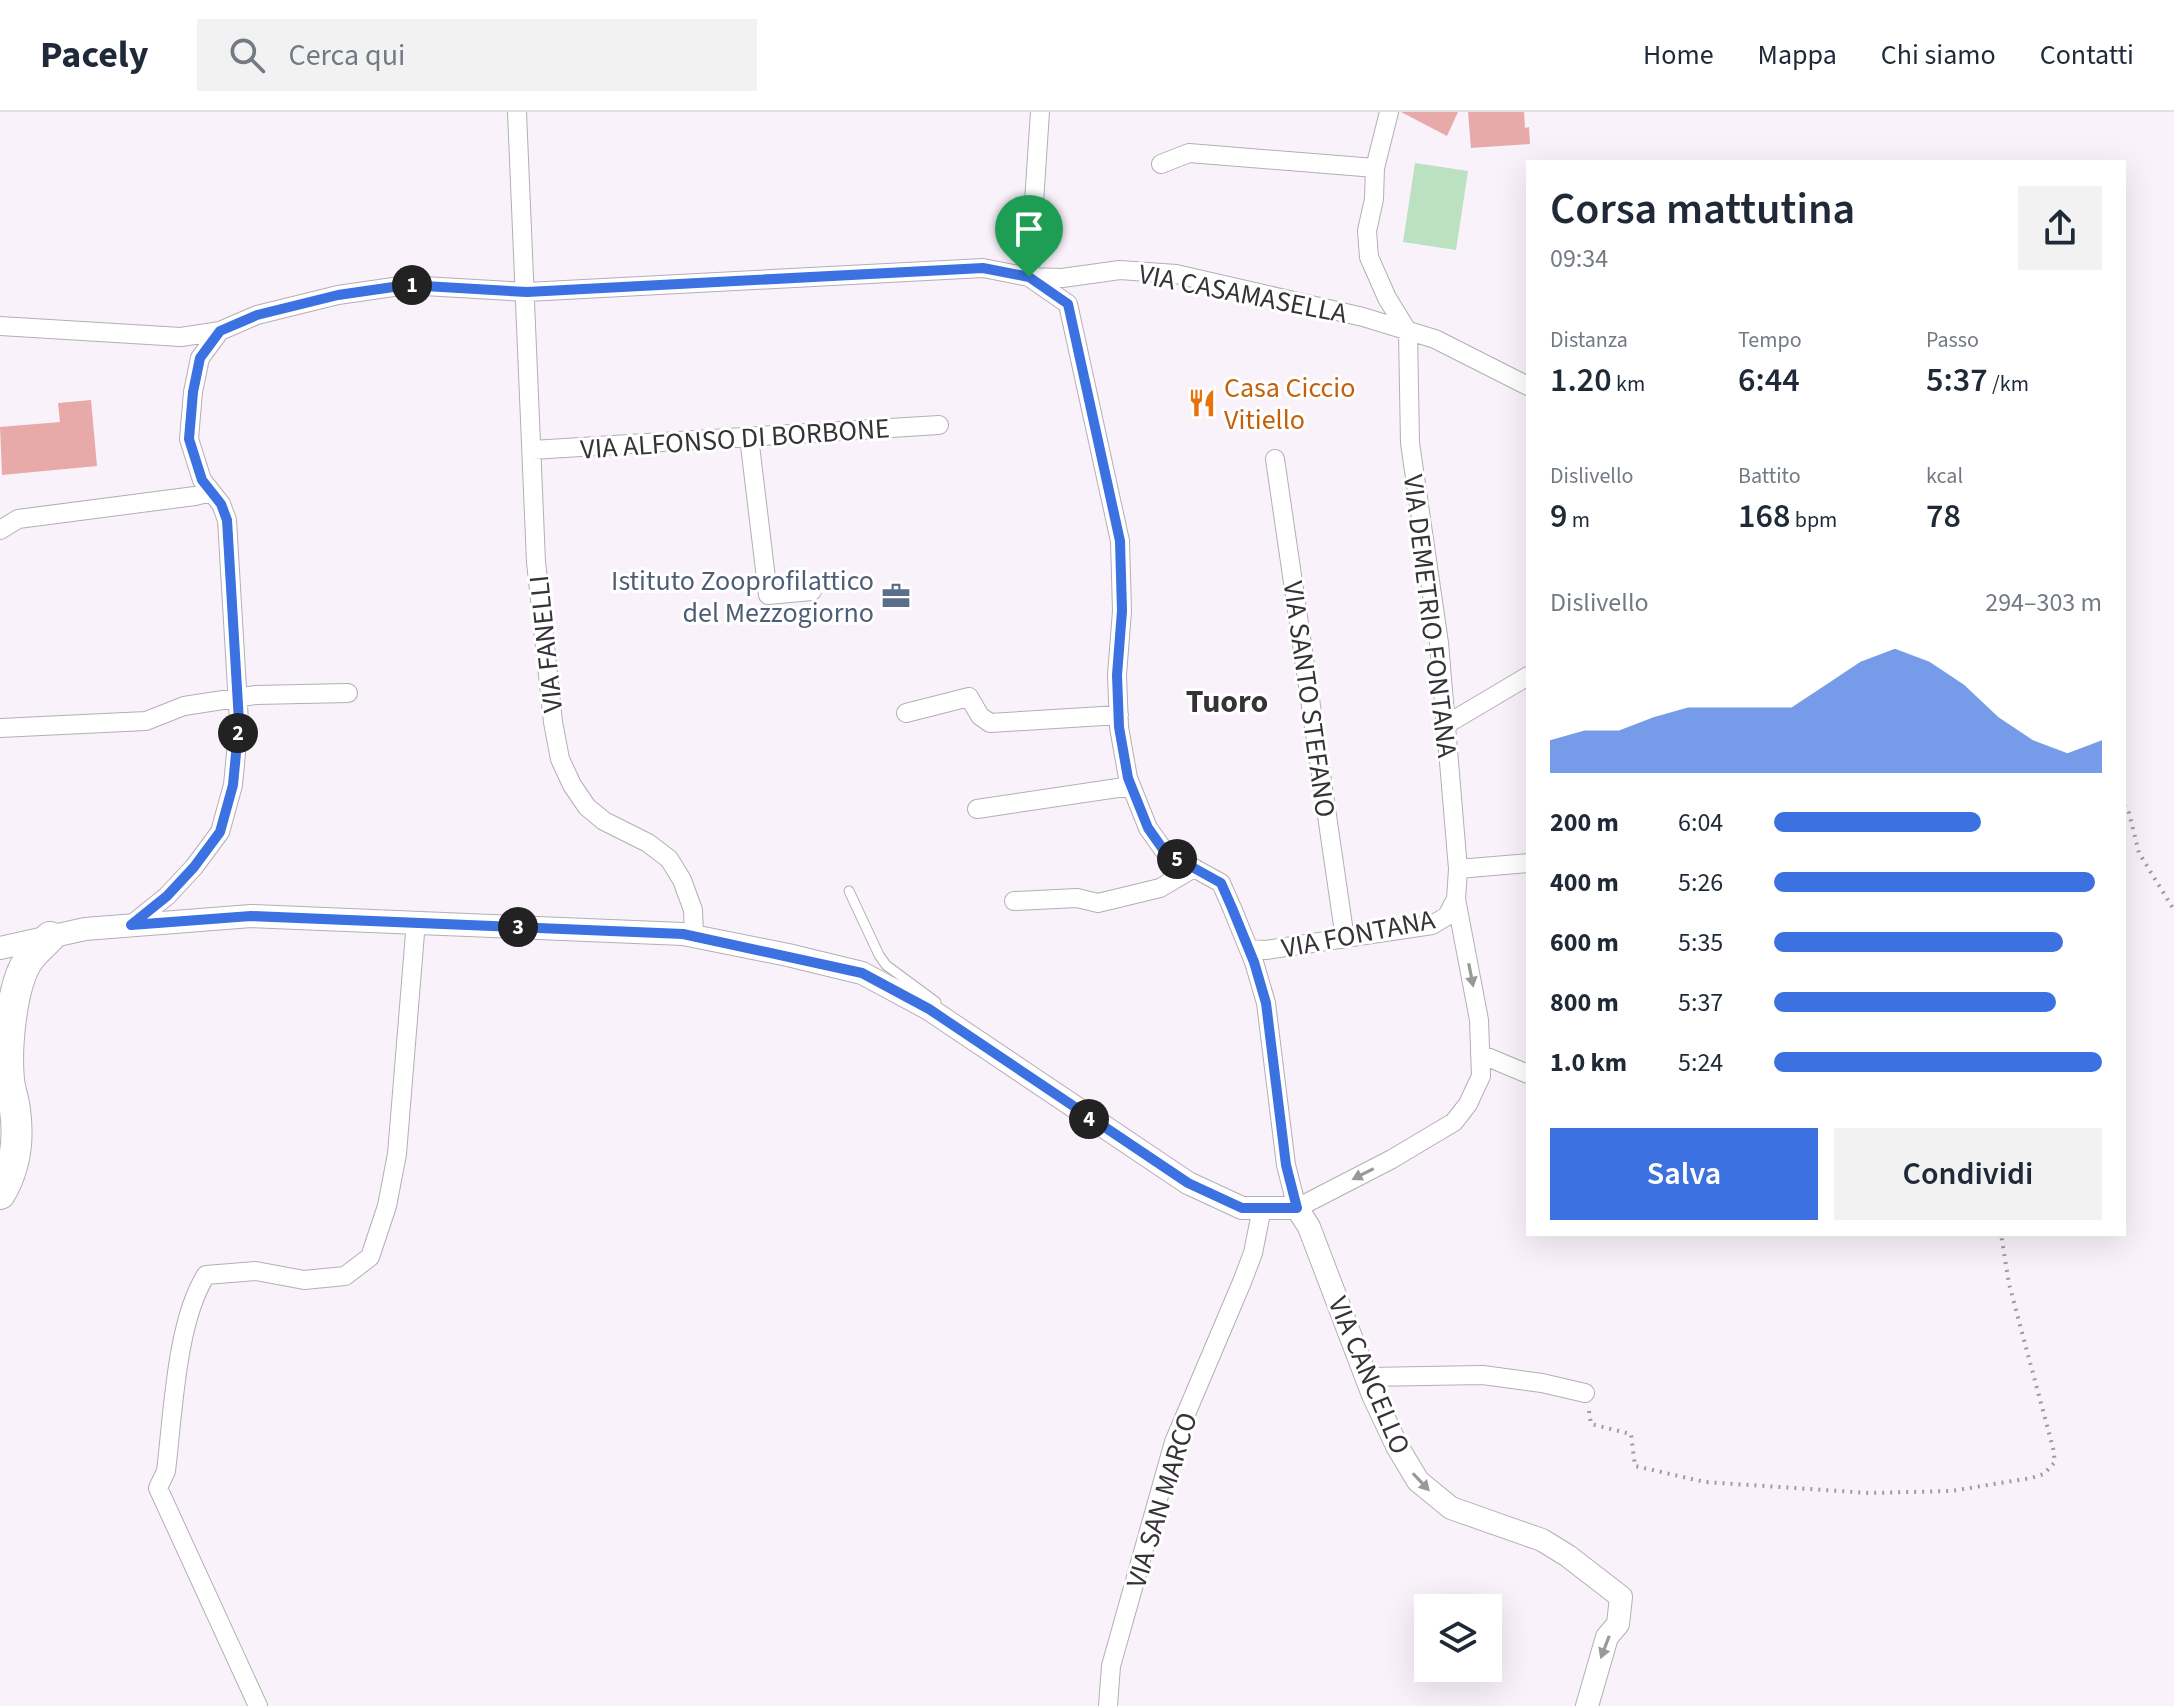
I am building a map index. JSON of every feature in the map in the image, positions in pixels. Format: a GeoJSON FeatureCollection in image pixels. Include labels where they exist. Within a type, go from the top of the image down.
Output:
{"type":"FeatureCollection","features":[{"type":"Feature","properties":{"kind":"highway"},"geometry":{"type":"LineString","coordinates":[[0,1194],[8,1181],[16,1153],[16,1113],[4,1072],[6,1002],[29,958],[50,937]]}},
{"type":"Feature","properties":{"kind":"street","name":"VIA FANELLI"},"geometry":{"type":"LineString","coordinates":[[517,112],[536,562],[553,722],[560,759],[587,807],[604,821],[648,843],[669,859],[682,880],[693,910],[694,936]]}},
{"type":"Feature","properties":{"kind":"street"},"geometry":{"type":"LineString","coordinates":[[1029,277],[1040,112]]}},
{"type":"Feature","properties":{"kind":"street"},"geometry":{"type":"LineString","coordinates":[[1389,112],[1375,168],[1374,199],[1367,231],[1369,257],[1387,298],[1408,332]]}},
{"type":"Feature","properties":{"kind":"street"},"geometry":{"type":"LineString","coordinates":[[1161,164],[1189,153],[1375,168]]}},
{"type":"Feature","properties":{"kind":"street"},"geometry":{"type":"LineString","coordinates":[[0,326],[181,337],[220,331],[271,311],[338,295],[402,286],[527,292],[983,268],[1029,277],[1068,304],[1120,541],[1122,611],[1117,675],[1119,715],[1131,786],[1148,828],[1165,852],[1221,883],[1249,949],[1266,1003],[1286,1165],[1297,1208],[1242,1208],[1188,1183],[929,1009],[862,973],[694,936],[416,921],[251,916],[85,929],[0,948]]}},
{"type":"Feature","properties":{"kind":"street","name":"VIA CASAMASELLA"},"geometry":{"type":"LineString","coordinates":[[1029,277],[1062,278],[1120,270],[1176,274],[1363,317],[1435,339],[1526,385]]}},
{"type":"Feature","properties":{"kind":"street"},"geometry":{"type":"LineString","coordinates":[[131,925],[167,896],[220,832],[233,785],[239,722],[227,520],[221,504],[202,480],[189,439],[200,358],[220,331]]}},
{"type":"Feature","properties":{"kind":"street","name":"VIA DEMETRIO FONTANA"},"geometry":{"type":"LineString","coordinates":[[1297,1208],[1392,1159],[1454,1122],[1468,1104],[1481,1076],[1479,1020],[1456,899],[1458,869],[1439,643],[1410,443],[1408,332]]}},
{"type":"Feature","properties":{"kind":"street","name":"VIA ALFONSO DI BORBONE"},"geometry":{"type":"LineString","coordinates":[[532,450],[939,425]]}},
{"type":"Feature","properties":{"kind":"street"},"geometry":{"type":"LineString","coordinates":[[749,437],[768,595],[812,591]]}},
{"type":"Feature","properties":{"kind":"street","name":"VIA SANTO STEFANO"},"geometry":{"type":"LineString","coordinates":[[1275,459],[1345,939]]}},
{"type":"Feature","properties":{"kind":"street"},"geometry":{"type":"LineString","coordinates":[[0,530],[18,519],[211,492]]}},
{"type":"Feature","properties":{"kind":"street"},"geometry":{"type":"LineString","coordinates":[[1447,724],[1526,677]]}},
{"type":"Feature","properties":{"kind":"street"},"geometry":{"type":"LineString","coordinates":[[0,728],[146,721],[184,706],[256,695],[348,693]]}},
{"type":"Feature","properties":{"kind":"street"},"geometry":{"type":"LineString","coordinates":[[906,713],[969,697],[980,716],[990,723],[1119,715]]}},
{"type":"Feature","properties":{"kind":"street"},"geometry":{"type":"LineString","coordinates":[[977,809],[1131,786]]}},
{"type":"Feature","properties":{"kind":"street"},"geometry":{"type":"LineString","coordinates":[[1458,869],[1526,863]]}},
{"type":"Feature","properties":{"kind":"street"},"geometry":{"type":"LineString","coordinates":[[1014,901],[1077,898],[1098,903],[1160,888],[1194,868]]}},
{"type":"Feature","properties":{"kind":"street","name":"VIA FONTANA"},"geometry":{"type":"LineString","coordinates":[[1249,949],[1266,950],[1432,925],[1447,916],[1456,899]]}},
{"type":"Feature","properties":{"kind":"street"},"geometry":{"type":"LineString","coordinates":[[258,1706],[158,1488],[166,1471],[181,1353],[196,1290],[206,1275],[256,1271],[304,1280],[345,1276],[370,1257],[387,1206],[397,1154],[416,921]]}},
{"type":"Feature","properties":{"kind":"street"},"geometry":{"type":"LineString","coordinates":[[1480,1054],[1526,1073]]}},
{"type":"Feature","properties":{"kind":"street","name":"VIA SAN MARCO"},"geometry":{"type":"LineString","coordinates":[[1108,1706],[1111,1666],[1174,1442],[1247,1267],[1262,1208]]}},
{"type":"Feature","properties":{"kind":"street","name":"VIA CANCELLO"},"geometry":{"type":"LineString","coordinates":[[1297,1208],[1309,1227],[1397,1446],[1418,1481],[1451,1508],[1542,1540],[1621,1597],[1618,1624],[1607,1637],[1587,1706]]}},
{"type":"Feature","properties":{"kind":"street"},"geometry":{"type":"LineString","coordinates":[[1367,1377],[1483,1375],[1585,1393]]}},
{"type":"Feature","properties":{"kind":"lane"},"geometry":{"type":"LineString","coordinates":[[849,891],[886,965],[996,1044],[1029,1077]]}},
{"type":"Feature","properties":{"kind":"path"},"geometry":{"type":"LineString","coordinates":[[2126,808],[2139,853],[2174,910]]}},
{"type":"Feature","properties":{"kind":"path"},"geometry":{"type":"LineString","coordinates":[[1585,1393],[1591,1424],[1631,1434],[1635,1466],[1705,1482],[1869,1493],[1951,1491],[2044,1474],[2055,1462],[2053,1448],[2009,1284],[2001,1236]]}},
{"type":"Feature","properties":{"kind":"green space"},"geometry":{"type":"Polygon","coordinates":[[[1415,163],[1468,171],[1456,250],[1403,242],[1415,163]]]}},
{"type":"Feature","properties":{"kind":"building"},"geometry":{"type":"Polygon","coordinates":[[[1401,112],[1458,112],[1447,136],[1401,112]]]}},
{"type":"Feature","properties":{"kind":"building"},"geometry":{"type":"Polygon","coordinates":[[[1468,112],[1524,112],[1530,144],[1471,148],[1468,112]]]}},
{"type":"Feature","properties":{"kind":"building"},"geometry":{"type":"Polygon","coordinates":[[[91,400],[97,466],[2,475],[0,427],[60,422],[58,403],[91,400]]]}},
{"type":"Feature","properties":{"kind":"place","name":"Casa Ciccio Vitiello"},"geometry":{"type":"Point","coordinates":[1202,403]}},
{"type":"Feature","properties":{"kind":"place","name":"Istituto Zooprofilattico del Mezzogiorno"},"geometry":{"type":"Point","coordinates":[896,596]}},
{"type":"Feature","properties":{"kind":"district","name":"Tuoro"},"geometry":{"type":"Point","coordinates":[1227,701]}},
{"type":"Feature","properties":{"kind":"route"},"geometry":{"type":"LineString","coordinates":[[983,268],[1029,277],[1068,304],[1120,541],[1122,611],[1117,675],[1119,727],[1128,778],[1148,828],[1165,852],[1221,883],[1254,962],[1266,1003],[1286,1165],[1297,1208],[1242,1208],[1188,1183],[929,1009],[862,973],[788,955],[683,934],[416,921],[251,916],[131,925],[167,896],[220,832],[233,785],[239,722],[227,520],[221,504],[202,480],[189,439],[200,358],[220,331],[257,315],[338,295],[407,285],[527,292],[983,268]]}}]}
